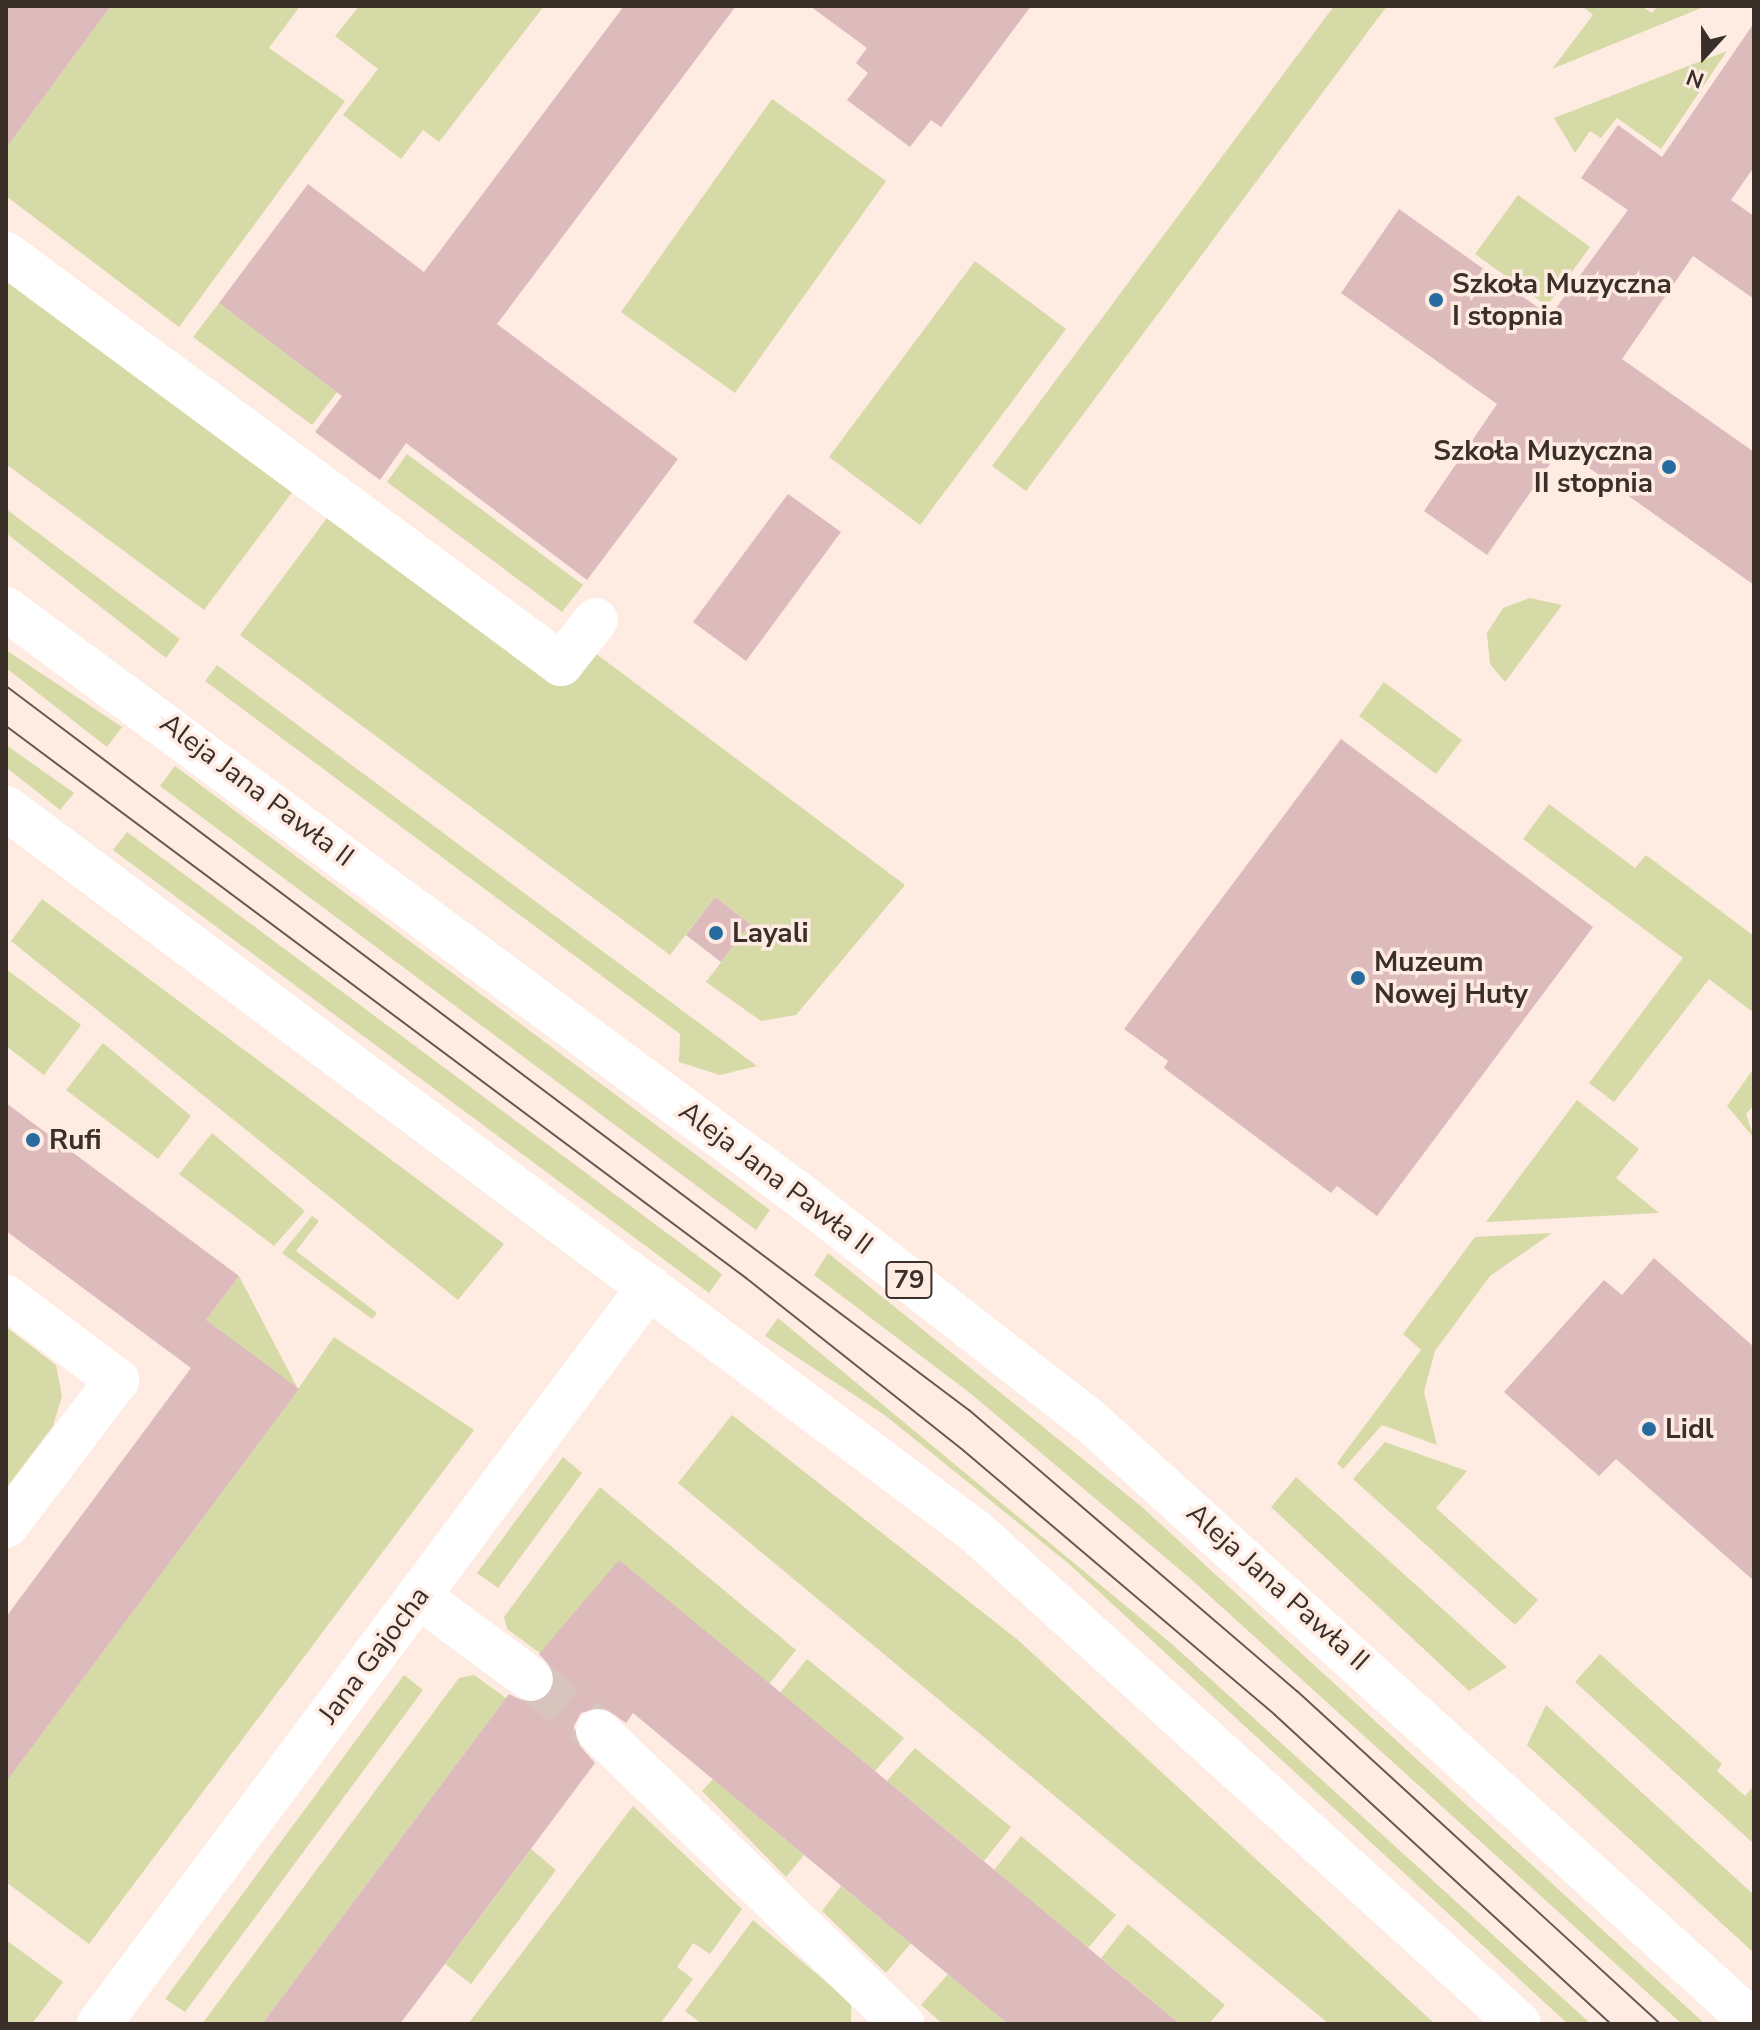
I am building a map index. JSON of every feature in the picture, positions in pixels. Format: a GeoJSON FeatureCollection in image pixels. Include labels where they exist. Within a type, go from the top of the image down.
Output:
{"type":"FeatureCollection","features":[{"type":"Feature","properties":{"kind":"main road"},"geometry":{"type":"LineString","coordinates":[[6,254],[561,664],[596,620]]}},
{"type":"Feature","properties":{"kind":"main road","name":"Aleja Jana Pawła II"},"geometry":{"type":"LineString","coordinates":[[6,609],[805,1199],[1088,1419],[1754,2023]]}},
{"type":"Feature","properties":{"kind":"main road"},"geometry":{"type":"LineString","coordinates":[[6,808],[875,1452],[1072,1612],[1519,2024]]}},
{"type":"Feature","properties":{"kind":"main road","name":"Jana Gajocha"},"geometry":{"type":"LineString","coordinates":[[102,2023],[649,1287]]}},
{"type":"Feature","properties":{"kind":"main road"},"geometry":{"type":"LineString","coordinates":[[6,1297],[117,1380],[6,1526]]}},
{"type":"Feature","properties":{"kind":"main road"},"geometry":{"type":"LineString","coordinates":[[418,1596],[531,1679]]}},
{"type":"Feature","properties":{"kind":"main road"},"geometry":{"type":"LineString","coordinates":[[598,1731],[903,2024]]}},
{"type":"Feature","properties":{"kind":"green space"},"geometry":{"type":"Polygon","coordinates":[[[111,6],[300,6],[269,48],[345,101],[179,327],[6,196],[6,148],[111,6]]]}},
{"type":"Feature","properties":{"kind":"green space"},"geometry":{"type":"Polygon","coordinates":[[[359,6],[544,6],[439,142],[423,130],[401,159],[343,115],[378,69],[335,36],[359,6]]]}},
{"type":"Feature","properties":{"kind":"green space"},"geometry":{"type":"Polygon","coordinates":[[[1334,6],[1387,6],[1026,491],[992,466],[1334,6]]]}},
{"type":"Feature","properties":{"kind":"green space"},"geometry":{"type":"Polygon","coordinates":[[[1582,6],[1641,6],[1652,13],[1658,6],[1706,6],[1552,69],[1593,15],[1582,6]]]}},
{"type":"Feature","properties":{"kind":"green space"},"geometry":{"type":"Polygon","coordinates":[[[1727,51],[1661,149],[1617,118],[1601,138],[1590,131],[1575,153],[1554,118],[1727,51]]]}},
{"type":"Feature","properties":{"kind":"green space"},"geometry":{"type":"Polygon","coordinates":[[[772,99],[886,181],[735,393],[621,312],[772,99]]]}},
{"type":"Feature","properties":{"kind":"green space"},"geometry":{"type":"Polygon","coordinates":[[[1518,195],[1590,247],[1547,306],[1475,254],[1518,195]]]}},
{"type":"Feature","properties":{"kind":"green space"},"geometry":{"type":"Polygon","coordinates":[[[975,261],[1066,329],[920,525],[829,457],[975,261]]]}},
{"type":"Feature","properties":{"kind":"green space"},"geometry":{"type":"Polygon","coordinates":[[[6,272],[299,483],[204,610],[6,464],[6,272]]]}},
{"type":"Feature","properties":{"kind":"green space"},"geometry":{"type":"Polygon","coordinates":[[[219,303],[337,392],[312,425],[193,337],[219,303]]]}},
{"type":"Feature","properties":{"kind":"green space"},"geometry":{"type":"Polygon","coordinates":[[[407,454],[583,585],[562,612],[387,482],[407,454]]]}},
{"type":"Feature","properties":{"kind":"green space"},"geometry":{"type":"Polygon","coordinates":[[[6,509],[180,639],[166,658],[6,533],[6,509]]]}},
{"type":"Feature","properties":{"kind":"green space"},"geometry":{"type":"Polygon","coordinates":[[[333,510],[564,683],[591,650],[905,885],[796,1015],[761,1021],[706,982],[750,924],[715,897],[670,955],[240,635],[333,510]]]}},
{"type":"Feature","properties":{"kind":"green space"},"geometry":{"type":"Polygon","coordinates":[[[1530,598],[1562,605],[1505,682],[1490,664],[1487,633],[1503,608],[1530,598]]]}},
{"type":"Feature","properties":{"kind":"green space"},"geometry":{"type":"Polygon","coordinates":[[[6,650],[122,727],[107,747],[6,668],[6,650]]]}},
{"type":"Feature","properties":{"kind":"green space"},"geometry":{"type":"Polygon","coordinates":[[[217,665],[757,1066],[720,1075],[679,1062],[680,1034],[205,681],[217,665]]]}},
{"type":"Feature","properties":{"kind":"green space"},"geometry":{"type":"Polygon","coordinates":[[[1384,682],[1462,740],[1436,774],[1359,716],[1384,682]]]}},
{"type":"Feature","properties":{"kind":"green space"},"geometry":{"type":"Polygon","coordinates":[[[6,745],[74,793],[60,810],[6,767],[6,745]]]}},
{"type":"Feature","properties":{"kind":"green space"},"geometry":{"type":"Polygon","coordinates":[[[175,766],[770,1210],[756,1230],[160,786],[175,766]]]}},
{"type":"Feature","properties":{"kind":"green space"},"geometry":{"type":"Polygon","coordinates":[[[1549,804],[1635,868],[1646,855],[1754,936],[1754,1013],[1709,979],[1614,1102],[1589,1083],[1683,958],[1523,839],[1549,804]]]}},
{"type":"Feature","properties":{"kind":"green space"},"geometry":{"type":"Polygon","coordinates":[[[127,832],[718,1271],[722,1275],[709,1293],[113,850],[127,832]]]}},
{"type":"Feature","properties":{"kind":"green space"},"geometry":{"type":"Polygon","coordinates":[[[42,899],[504,1244],[458,1300],[11,941],[42,899]]]}},
{"type":"Feature","properties":{"kind":"green space"},"geometry":{"type":"Polygon","coordinates":[[[6,969],[81,1025],[44,1075],[6,1046],[6,969]]]}},
{"type":"Feature","properties":{"kind":"green space"},"geometry":{"type":"Polygon","coordinates":[[[103,1043],[191,1116],[158,1159],[66,1090],[103,1043]]]}},
{"type":"Feature","properties":{"kind":"green space"},"geometry":{"type":"Polygon","coordinates":[[[1754,1068],[1754,1105],[1746,1114],[1754,1138],[1727,1106],[1754,1068]]]}},
{"type":"Feature","properties":{"kind":"green space"},"geometry":{"type":"Polygon","coordinates":[[[1577,1100],[1639,1149],[1616,1178],[1659,1213],[1486,1222],[1577,1100]]]}},
{"type":"Feature","properties":{"kind":"green space"},"geometry":{"type":"Polygon","coordinates":[[[212,1133],[305,1211],[274,1246],[179,1174],[212,1133]]]}},
{"type":"Feature","properties":{"kind":"green space"},"geometry":{"type":"Polygon","coordinates":[[[312,1216],[319,1221],[296,1251],[377,1313],[372,1319],[282,1253],[312,1216]]]}},
{"type":"Feature","properties":{"kind":"green space"},"geometry":{"type":"Polygon","coordinates":[[[1552,1233],[1490,1276],[1435,1351],[1424,1392],[1437,1445],[1382,1425],[1343,1469],[1337,1463],[1421,1350],[1403,1334],[1475,1237],[1552,1233]]]}},
{"type":"Feature","properties":{"kind":"green space"},"geometry":{"type":"Polygon","coordinates":[[[828,1253],[1142,1507],[1705,2024],[1682,2024],[1192,1580],[970,1393],[814,1275],[828,1253]]]}},
{"type":"Feature","properties":{"kind":"green space"},"geometry":{"type":"Polygon","coordinates":[[[239,1276],[298,1389],[334,1337],[474,1430],[89,1944],[6,1882],[6,1782],[298,1390],[206,1320],[239,1276]]]}},
{"type":"Feature","properties":{"kind":"green space"},"geometry":{"type":"Polygon","coordinates":[[[778,1318],[1173,1645],[1591,2024],[1568,2024],[1069,1564],[886,1416],[765,1336],[778,1318]]]}},
{"type":"Feature","properties":{"kind":"green space"},"geometry":{"type":"Polygon","coordinates":[[[6,1327],[56,1365],[62,1396],[53,1426],[6,1488],[6,1327]]]}},
{"type":"Feature","properties":{"kind":"green space"},"geometry":{"type":"Polygon","coordinates":[[[732,1415],[1018,1640],[1435,2024],[1329,2024],[678,1483],[732,1415]]]}},
{"type":"Feature","properties":{"kind":"green space"},"geometry":{"type":"Polygon","coordinates":[[[1385,1442],[1467,1471],[1436,1508],[1538,1600],[1515,1625],[1353,1479],[1385,1442]]]}},
{"type":"Feature","properties":{"kind":"green space"},"geometry":{"type":"Polygon","coordinates":[[[563,1457],[582,1473],[498,1588],[477,1573],[563,1457]]]}},
{"type":"Feature","properties":{"kind":"green space"},"geometry":{"type":"Polygon","coordinates":[[[1296,1477],[1507,1667],[1469,1691],[1271,1507],[1296,1477]]]}},
{"type":"Feature","properties":{"kind":"green space"},"geometry":{"type":"Polygon","coordinates":[[[600,1487],[796,1650],[769,1684],[540,1653],[507,1629],[504,1617],[600,1487]]]}},
{"type":"Feature","properties":{"kind":"green space"},"geometry":{"type":"Polygon","coordinates":[[[1600,1654],[1722,1764],[1717,1771],[1745,1796],[1754,1786],[1754,1844],[1575,1682],[1600,1654]]]}},
{"type":"Feature","properties":{"kind":"green space"},"geometry":{"type":"Polygon","coordinates":[[[807,1659],[904,1738],[875,1771],[780,1693],[807,1659]]]}},
{"type":"Feature","properties":{"kind":"green space"},"geometry":{"type":"Polygon","coordinates":[[[404,1675],[423,1690],[185,2012],[165,1999],[404,1675]]]}},
{"type":"Feature","properties":{"kind":"green space"},"geometry":{"type":"Polygon","coordinates":[[[474,1675],[506,1698],[262,2024],[202,2024],[459,1678],[474,1675]]]}},
{"type":"Feature","properties":{"kind":"green space"},"geometry":{"type":"Polygon","coordinates":[[[1546,1705],[1754,1895],[1754,1953],[1527,1745],[1546,1705]]]}},
{"type":"Feature","properties":{"kind":"green space"},"geometry":{"type":"Polygon","coordinates":[[[915,1748],[1011,1827],[984,1861],[887,1781],[915,1748]]]}},
{"type":"Feature","properties":{"kind":"green space"},"geometry":{"type":"Polygon","coordinates":[[[713,1779],[804,1855],[786,1877],[702,1791],[713,1779]]]}},
{"type":"Feature","properties":{"kind":"green space"},"geometry":{"type":"Polygon","coordinates":[[[633,1806],[742,1909],[710,1954],[693,1943],[677,1967],[693,1979],[660,2024],[468,2024],[633,1806]]]}},
{"type":"Feature","properties":{"kind":"green space"},"geometry":{"type":"Polygon","coordinates":[[[1021,1836],[1116,1915],[1088,1948],[994,1870],[1021,1836]]]}},
{"type":"Feature","properties":{"kind":"green space"},"geometry":{"type":"Polygon","coordinates":[[[531,1849],[556,1870],[471,1984],[445,1964],[531,1849]]]}},
{"type":"Feature","properties":{"kind":"green space"},"geometry":{"type":"Polygon","coordinates":[[[841,1886],[911,1943],[886,1973],[822,1911],[841,1886]]]}},
{"type":"Feature","properties":{"kind":"green space"},"geometry":{"type":"Polygon","coordinates":[[[753,1920],[851,2003],[851,2024],[702,2024],[685,2011],[753,1920]]]}},
{"type":"Feature","properties":{"kind":"green space"},"geometry":{"type":"Polygon","coordinates":[[[1128,1924],[1225,2005],[1209,2024],[1180,2024],[1101,1958],[1128,1924]]]}},
{"type":"Feature","properties":{"kind":"green space"},"geometry":{"type":"Polygon","coordinates":[[[6,1940],[63,1982],[32,2024],[6,2024],[6,1940]]]}},
{"type":"Feature","properties":{"kind":"green space"},"geometry":{"type":"Polygon","coordinates":[[[948,1974],[1008,2024],[943,2024],[921,2005],[948,1974]]]}},
{"type":"Feature","properties":{"kind":"building"},"geometry":{"type":"Polygon","coordinates":[[[6,6],[111,6],[6,148],[6,6]]]}},
{"type":"Feature","properties":{"kind":"building"},"geometry":{"type":"Polygon","coordinates":[[[624,6],[736,6],[497,324],[678,459],[587,580],[406,443],[380,480],[315,432],[342,396],[219,303],[308,184],[424,272],[624,6]]]}},
{"type":"Feature","properties":{"kind":"building"},"geometry":{"type":"Polygon","coordinates":[[[810,6],[1031,6],[941,127],[931,120],[910,147],[847,100],[868,73],[856,63],[867,48],[810,6]]]}},
{"type":"Feature","properties":{"kind":"building"},"geometry":{"type":"Polygon","coordinates":[[[1754,23],[1754,167],[1731,200],[1754,216],[1754,299],[1693,256],[1622,359],[1754,452],[1754,585],[1561,448],[1487,555],[1424,511],[1497,404],[1341,293],[1399,209],[1550,316],[1628,210],[1581,178],[1618,125],[1662,157],[1754,23]]]}},
{"type":"Feature","properties":{"kind":"building"},"geometry":{"type":"Polygon","coordinates":[[[788,494],[841,532],[746,661],[693,622],[788,494]]]}},
{"type":"Feature","properties":{"kind":"building","name":"Muzeum Nowej Huty"},"geometry":{"type":"Polygon","coordinates":[[[1341,739],[1593,927],[1377,1216],[1337,1186],[1331,1193],[1164,1068],[1168,1061],[1124,1029],[1341,739]]]}},
{"type":"Feature","properties":{"kind":"building"},"geometry":{"type":"Polygon","coordinates":[[[715,897],[750,924],[721,962],[686,935],[715,897]]]}},
{"type":"Feature","properties":{"kind":"building"},"geometry":{"type":"Polygon","coordinates":[[[6,1103],[239,1276],[206,1320],[299,1389],[6,1782],[6,1617],[191,1368],[6,1231],[6,1103]]]}},
{"type":"Feature","properties":{"kind":"building","name":"Lidl"},"geometry":{"type":"Polygon","coordinates":[[[1654,1258],[1754,1347],[1754,1581],[1616,1459],[1599,1476],[1504,1392],[1604,1280],[1622,1295],[1654,1258]]]}},
{"type":"Feature","properties":{"kind":"building"},"geometry":{"type":"Polygon","coordinates":[[[619,1560],[1180,2024],[1008,2024],[633,1713],[626,1723],[603,1707],[581,1713],[574,1726],[574,1739],[595,1763],[400,2024],[262,2024],[509,1694],[529,1704],[551,1694],[554,1670],[539,1654],[619,1560]]]}},
{"type":"Feature","properties":{"kind":"tunnel"},"geometry":{"type":"LineString","coordinates":[[531,1679],[598,1731]]}},
{"type":"Feature","properties":{"kind":"tram line"},"geometry":{"type":"LineString","coordinates":[[6,686],[969,1410],[1297,1691],[1661,2024]]}},
{"type":"Feature","properties":{"kind":"tram line"},"geometry":{"type":"LineString","coordinates":[[6,726],[746,1278],[964,1451],[1275,1715],[1611,2024]]}},
{"type":"Feature","properties":{"kind":"place","name":"Szkoła Muzyczna I stopnia"},"geometry":{"type":"Point","coordinates":[1436,300]}},
{"type":"Feature","properties":{"kind":"place","name":"Szkoła Muzyczna II stopnia"},"geometry":{"type":"Point","coordinates":[1669,467]}},
{"type":"Feature","properties":{"kind":"place","name":"Layali"},"geometry":{"type":"Point","coordinates":[716,933]}},
{"type":"Feature","properties":{"kind":"place","name":"Muzeum Nowej Huty"},"geometry":{"type":"Point","coordinates":[1358,978]}},
{"type":"Feature","properties":{"kind":"place","name":"Rufi"},"geometry":{"type":"Point","coordinates":[33,1140]}},
{"type":"Feature","properties":{"kind":"place","name":"Lidl"},"geometry":{"type":"Point","coordinates":[1649,1429]}}]}
